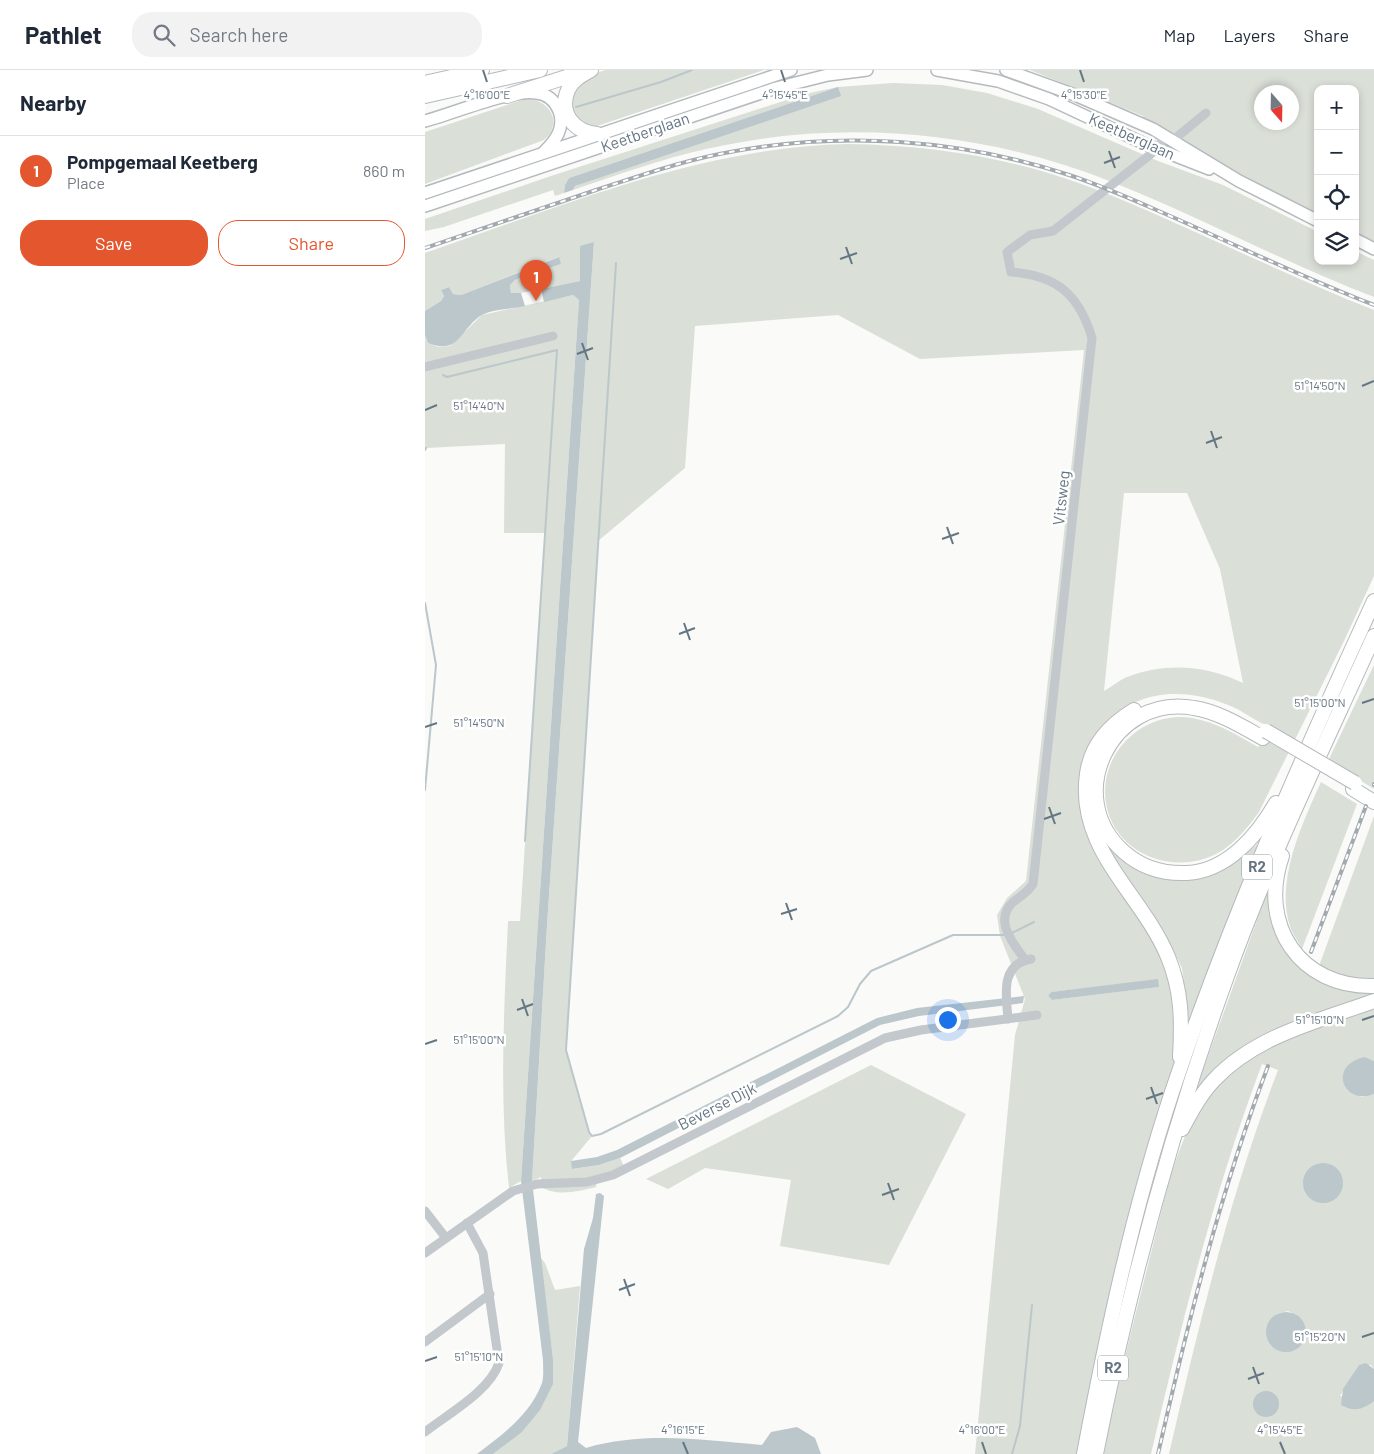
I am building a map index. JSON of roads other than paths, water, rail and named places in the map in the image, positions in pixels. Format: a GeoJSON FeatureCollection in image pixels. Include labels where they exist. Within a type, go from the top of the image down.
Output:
{"type":"FeatureCollection","features":[{"type":"Feature","properties":{"kind":"highway"},"geometry":{"type":"LineString","coordinates":[[425,83],[482,70]]}},
{"type":"Feature","properties":{"kind":"highway"},"geometry":{"type":"LineString","coordinates":[[425,96],[540,70]]}},
{"type":"Feature","properties":{"kind":"highway"},"geometry":{"type":"LineString","coordinates":[[507,96],[589,70]]}},
{"type":"Feature","properties":{"kind":"highway"},"geometry":{"type":"LineString","coordinates":[[589,70],[572,84],[568,90],[567,106],[571,121],[575,127],[585,133],[597,134]]}},
{"type":"Feature","properties":{"kind":"highway","name":"R2"},"geometry":{"type":"LineString","coordinates":[[1084,1454],[1107,1330],[1146,1177],[1172,1093],[1249,884],[1374,601]]}},
{"type":"Feature","properties":{"kind":"highway","name":"R2"},"geometry":{"type":"LineString","coordinates":[[1096,1454],[1111,1375],[1167,1153],[1227,975],[1291,816],[1374,636]]}},
{"type":"Feature","properties":{"kind":"highway"},"geometry":{"type":"LineString","coordinates":[[1265,735],[1225,717],[1192,708],[1177,707],[1158,710],[1129,724],[1106,748],[1096,774],[1096,806],[1101,824],[1112,842],[1132,860],[1161,872],[1174,874],[1205,869],[1231,856],[1255,834],[1268,817],[1353,646]]}},
{"type":"Feature","properties":{"kind":"highway"},"geometry":{"type":"LineString","coordinates":[[1172,1093],[1179,1059],[1182,1013],[1180,993],[1168,955],[1157,934],[1114,870],[1092,831],[1086,810],[1085,789],[1089,764],[1097,745],[1111,726],[1139,707],[1155,701],[1175,698],[1202,702],[1221,707],[1265,735],[1354,786],[1374,794]]}},
{"type":"Feature","properties":{"kind":"highway"},"geometry":{"type":"LineString","coordinates":[[1321,748],[1281,860],[1277,893],[1280,925],[1291,948],[1311,970],[1338,983],[1374,986]]}},
{"type":"Feature","properties":{"kind":"highway"},"geometry":{"type":"LineString","coordinates":[[1354,786],[1374,802]]}},
{"type":"Feature","properties":{"kind":"highway"},"geometry":{"type":"LineString","coordinates":[[1167,1153],[1198,1101],[1213,1081],[1235,1060],[1277,1036],[1374,1001]]}},
{"type":"Feature","properties":{"kind":"main road","name":"Keetberglaan"},"geometry":{"type":"LineString","coordinates":[[425,192],[791,70]]}},
{"type":"Feature","properties":{"kind":"main road","name":"Keetberglaan"},"geometry":{"type":"LineString","coordinates":[[425,206],[776,88],[828,75],[867,70]]}},
{"type":"Feature","properties":{"kind":"main road","name":"Keetberglaan"},"geometry":{"type":"LineString","coordinates":[[937,70],[998,81],[1049,99],[1156,148],[1239,181]]}},
{"type":"Feature","properties":{"kind":"main road","name":"Keetberglaan"},"geometry":{"type":"LineString","coordinates":[[1007,70],[1075,95],[1167,138],[1239,181],[1314,218]]}},
{"type":"Feature","properties":{"kind":"main road"},"geometry":{"type":"LineString","coordinates":[[425,121],[507,96],[535,92],[553,101],[561,119],[560,133],[543,153]]}},
{"type":"Feature","properties":{"kind":"main road"},"geometry":{"type":"LineString","coordinates":[[1359,241],[1374,249]]}},
{"type":"Feature","properties":{"kind":"street"},"geometry":{"type":"LineString","coordinates":[[1156,148],[1161,142],[1206,113]]}},
{"type":"Feature","properties":{"kind":"street","name":"Vitsweg"},"geometry":{"type":"LineString","coordinates":[[1008,1019],[1005,980],[1010,971],[1028,960],[1011,940],[1006,930],[1005,916],[1008,909],[1033,884],[1092,338],[1080,307],[1067,291],[1033,273],[1011,272],[1007,252],[1030,235],[1053,231],[1156,148]]}},
{"type":"Feature","properties":{"kind":"street"},"geometry":{"type":"LineString","coordinates":[[425,367],[553,336]]}},
{"type":"Feature","properties":{"kind":"street","name":"Beverse Dijk"},"geometry":{"type":"LineString","coordinates":[[425,1254],[496,1201],[519,1189],[537,1184],[587,1182],[619,1173],[885,1038],[921,1030],[1037,1015]]}},
{"type":"Feature","properties":{"kind":"street"},"geometry":{"type":"LineString","coordinates":[[425,1211],[446,1238]]}},
{"type":"Feature","properties":{"kind":"street"},"geometry":{"type":"LineString","coordinates":[[425,1432],[484,1386],[496,1373],[499,1356],[483,1253],[467,1223]]}},
{"type":"Feature","properties":{"kind":"street"},"geometry":{"type":"LineString","coordinates":[[425,1342],[490,1294]]}},
{"type":"Feature","properties":{"kind":"waterway"},"geometry":{"type":"LineString","coordinates":[[576,107],[661,82],[692,70]]}},
{"type":"Feature","properties":{"kind":"waterway"},"geometry":{"type":"LineString","coordinates":[[616,263],[566,1050],[589,1132],[592,1136],[601,1134],[838,1016],[848,1007],[860,984],[871,971],[953,935],[1005,935]]}},
{"type":"Feature","properties":{"kind":"waterway"},"geometry":{"type":"LineString","coordinates":[[443,375],[447,377],[557,350],[525,841]]}},
{"type":"Feature","properties":{"kind":"waterway"},"geometry":{"type":"LineString","coordinates":[[425,603],[436,665],[425,790]]}},
{"type":"Feature","properties":{"kind":"waterway"},"geometry":{"type":"LineString","coordinates":[[1012,933],[1034,922]]}},
{"type":"Feature","properties":{"kind":"waterway"},"geometry":{"type":"LineString","coordinates":[[1012,1454],[1020,1426],[1032,1305]]}},
{"type":"Feature","properties":{"kind":"railway"},"geometry":{"type":"LineString","coordinates":[[425,248],[646,174],[713,155],[772,145],[857,141],[899,142],[942,146],[984,153],[1066,174],[1108,189],[1299,274],[1374,305]]}},
{"type":"Feature","properties":{"kind":"railway"},"geometry":{"type":"LineString","coordinates":[[1311,952],[1366,806]]}},
{"type":"Feature","properties":{"kind":"railway"},"geometry":{"type":"LineString","coordinates":[[1158,1454],[1206,1258],[1235,1162],[1268,1066]]}},
{"type":"Feature","properties":{"kind":"place","name":"Pompgemaal Keetberg"},"geometry":{"type":"Point","coordinates":[536,301]}}]}
